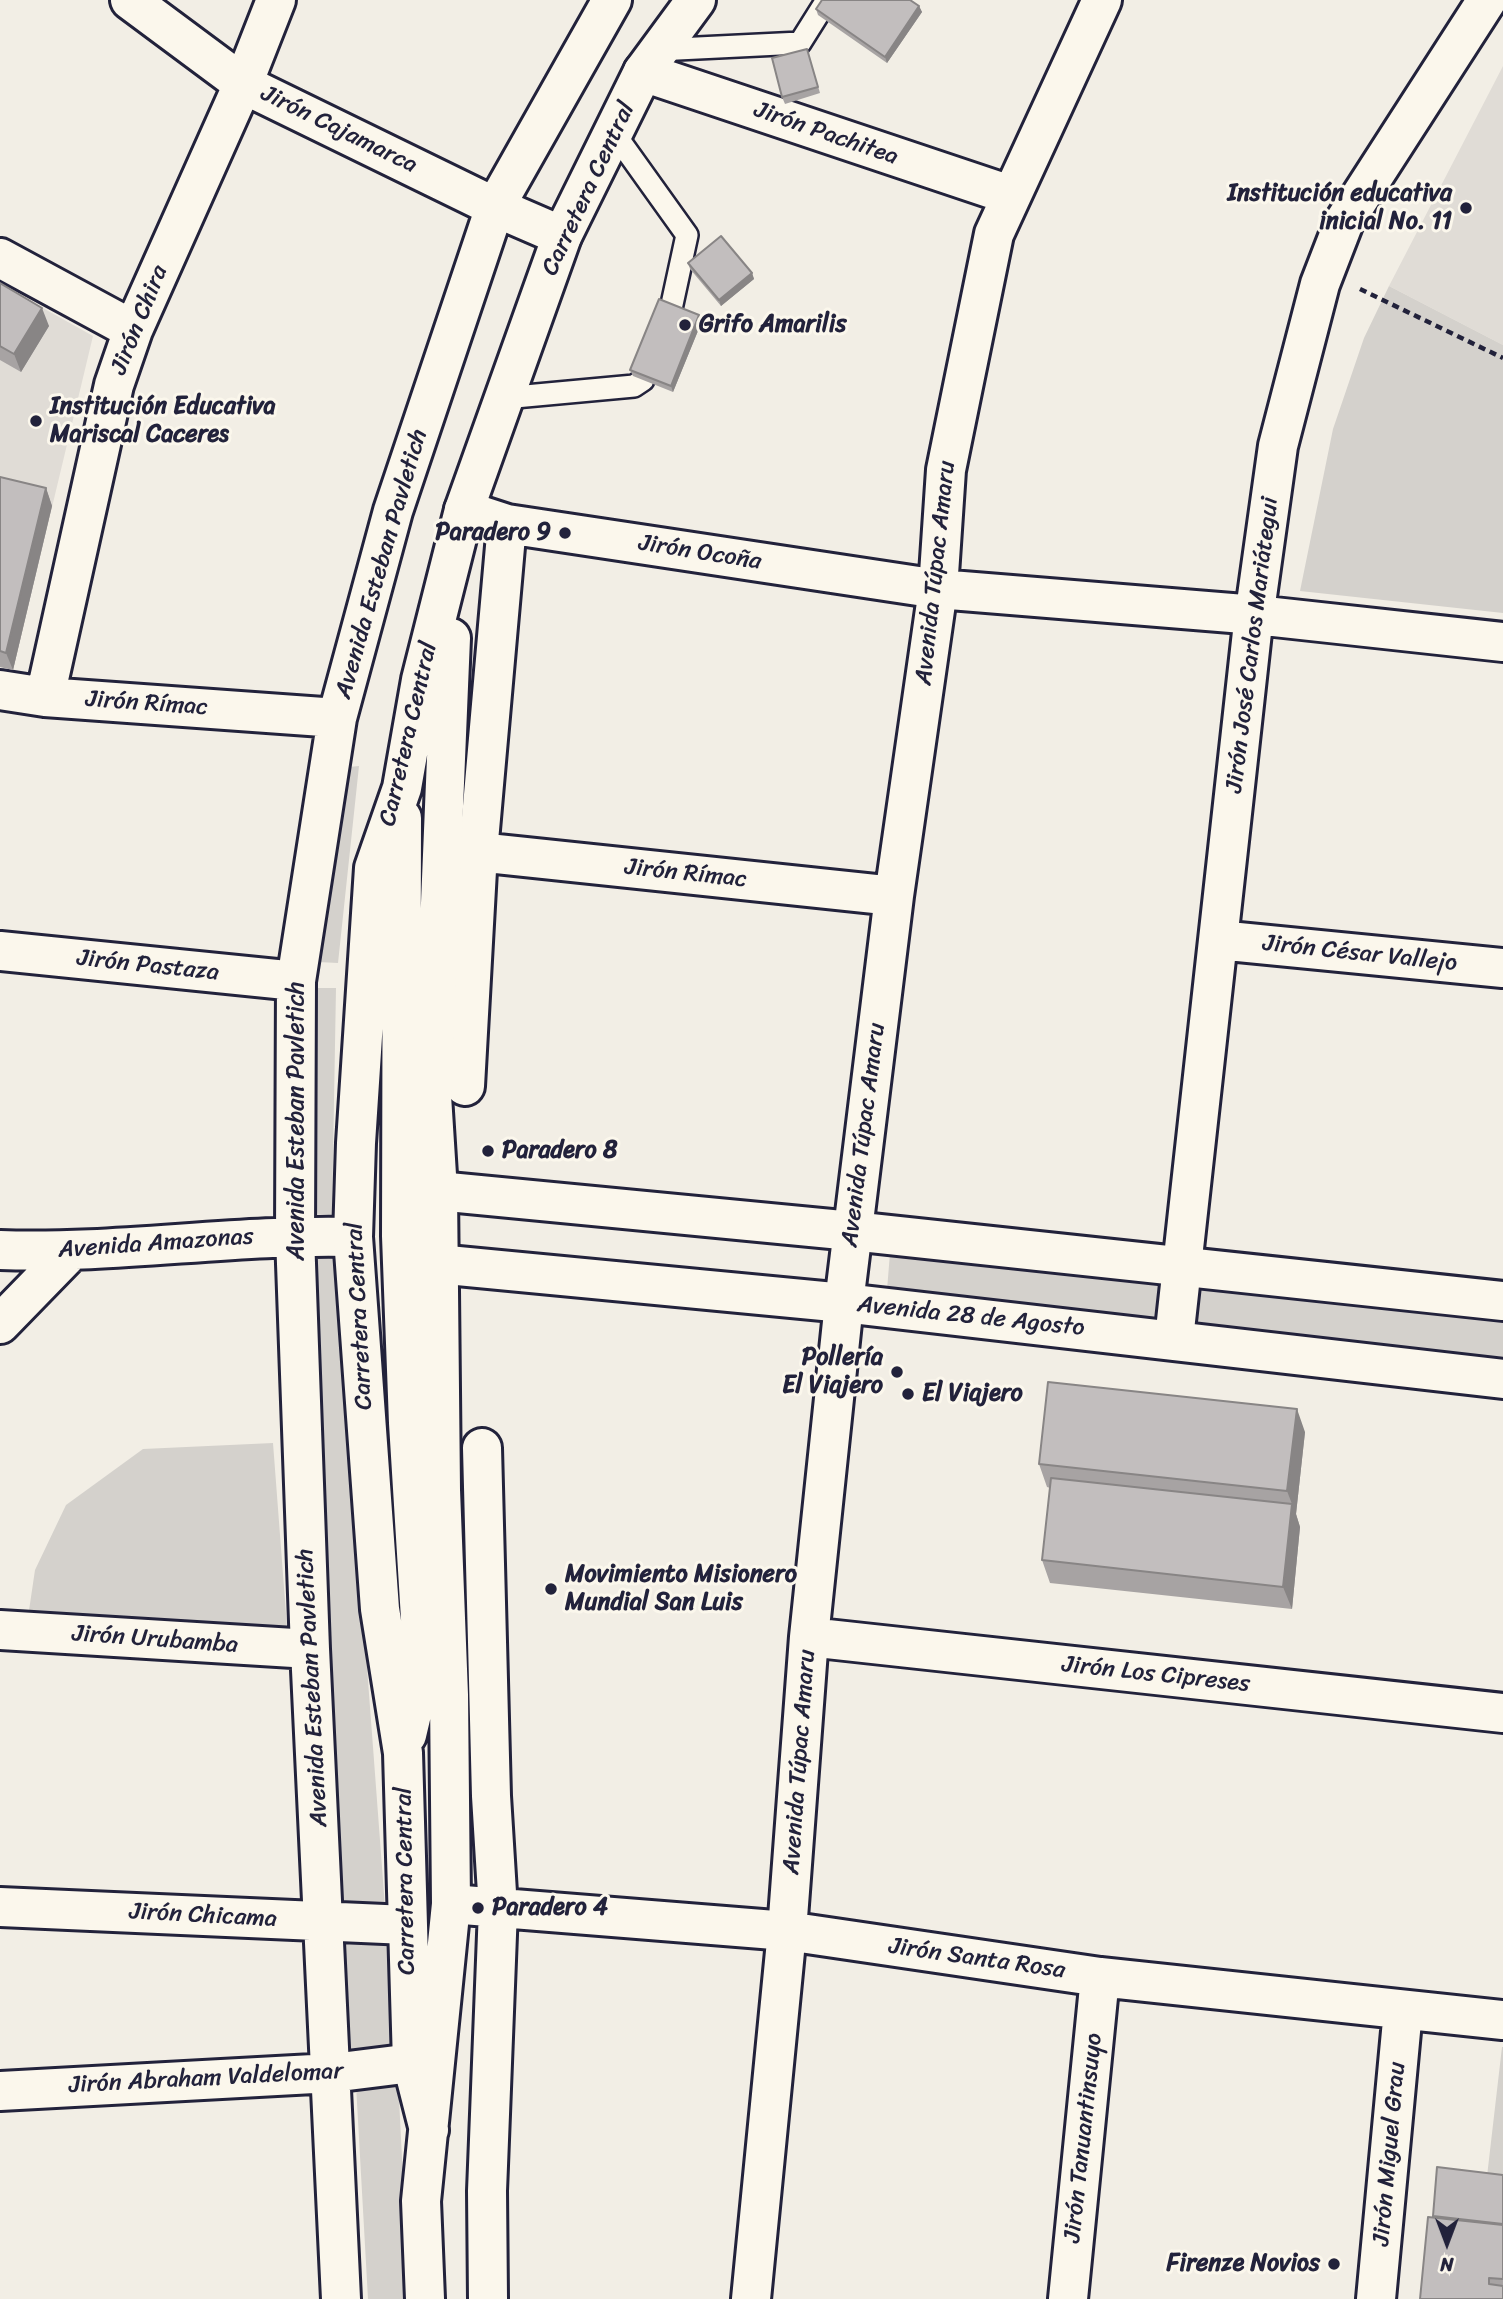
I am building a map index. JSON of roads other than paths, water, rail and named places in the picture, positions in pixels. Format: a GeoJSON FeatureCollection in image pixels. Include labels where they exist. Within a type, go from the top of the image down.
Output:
{"type":"FeatureCollection","features":[{"type":"Feature","properties":{"kind":"main road","name":"Jirón Cajamarca"},"geometry":{"type":"LineString","coordinates":[[130,0],[243,84],[495,207],[562,236]]}},
{"type":"Feature","properties":{"kind":"main road","name":"Jirón Chira"},"geometry":{"type":"LineString","coordinates":[[45,697],[114,385],[133,330],[243,84],[276,0]]}},
{"type":"Feature","properties":{"kind":"main road","name":"Avenida Esteban Pavletich"},"geometry":{"type":"LineString","coordinates":[[341,2299],[310,1649],[295,1236],[296,981],[337,718],[393,511],[495,207],[612,0]]}},
{"type":"Feature","properties":{"kind":"main road","name":"Carretera Central"},"geometry":{"type":"LineString","coordinates":[[429,2130],[412,2063],[403,1753],[380,1609],[353,1237],[356,1143],[374,868],[402,788],[421,680],[464,510],[562,236],[650,61],[696,0]]}},
{"type":"Feature","properties":{"kind":"main road","name":"Avenida Túpac Amaru"},"geometry":{"type":"LineString","coordinates":[[751,2299],[787,1931],[809,1637],[844,1303],[894,896],[938,589],[946,470],[994,234],[1102,0]]}},
{"type":"Feature","properties":{"kind":"main road","name":"Jirón José Carlos Mariátegui"},"geometry":{"type":"LineString","coordinates":[[1174,1339],[1218,940],[1278,446],[1325,272],[1344,222],[1488,5]]}},
{"type":"Feature","properties":{"kind":"main road","name":"Jirón Pachitea"},"geometry":{"type":"LineString","coordinates":[[650,61],[1010,195]]}},
{"type":"Feature","properties":{"kind":"main road"},"geometry":{"type":"LineString","coordinates":[[0,258],[133,330]]}},
{"type":"Feature","properties":{"kind":"main road","name":"Carretera Central"},"geometry":{"type":"LineString","coordinates":[[425,2299],[421,2200],[451,1904],[449,1695],[441,1490],[438,1191],[432,1096],[440,954],[447,671],[464,510]]}},
{"type":"Feature","properties":{"kind":"main road","name":"Jirón Ocoña"},"geometry":{"type":"LineString","coordinates":[[464,510],[507,524],[938,589],[1256,615],[1503,642]]}},
{"type":"Feature","properties":{"kind":"main road"},"geometry":{"type":"LineString","coordinates":[[465,1086],[478,852],[507,524]]}},
{"type":"Feature","properties":{"kind":"main road","name":"Jirón Rímac"},"geometry":{"type":"LineString","coordinates":[[0,690],[45,697],[337,718]]}},
{"type":"Feature","properties":{"kind":"main road"},"geometry":{"type":"LineString","coordinates":[[402,788],[401,1236],[408,1423],[423,1668],[403,1753]]}},
{"type":"Feature","properties":{"kind":"main road","name":"Jirón Rímac"},"geometry":{"type":"LineString","coordinates":[[478,852],[894,896]]}},
{"type":"Feature","properties":{"kind":"main road","name":"Jirón César Vallejo"},"geometry":{"type":"LineString","coordinates":[[1218,940],[1503,968]]}},
{"type":"Feature","properties":{"kind":"main road","name":"Jirón Pastaza"},"geometry":{"type":"LineString","coordinates":[[0,951],[296,981]]}},
{"type":"Feature","properties":{"kind":"main road"},"geometry":{"type":"LineString","coordinates":[[401,1236],[438,1191],[852,1231],[1503,1301]]}},
{"type":"Feature","properties":{"kind":"main road","name":"Avenida Amazonas"},"geometry":{"type":"LineString","coordinates":[[0,1250],[70,1252],[295,1236],[353,1237]]}},
{"type":"Feature","properties":{"kind":"main road"},"geometry":{"type":"LineString","coordinates":[[401,1236],[437,1264]]}},
{"type":"Feature","properties":{"kind":"main road"},"geometry":{"type":"LineString","coordinates":[[0,1324],[70,1252]]}},
{"type":"Feature","properties":{"kind":"main road","name":"Avenida 28 de Agosto"},"geometry":{"type":"LineString","coordinates":[[437,1264],[844,1303],[1503,1379]]}},
{"type":"Feature","properties":{"kind":"main road"},"geometry":{"type":"LineString","coordinates":[[482,1448],[491,1796],[498,1909],[487,2191],[488,2299]]}},
{"type":"Feature","properties":{"kind":"main road","name":"Jirón Urubamba"},"geometry":{"type":"LineString","coordinates":[[0,1630],[310,1649]]}},
{"type":"Feature","properties":{"kind":"main road","name":"Jirón Los Cipreses"},"geometry":{"type":"LineString","coordinates":[[809,1637],[1503,1713]]}},
{"type":"Feature","properties":{"kind":"main road","name":"Jirón Santa Rosa"},"geometry":{"type":"LineString","coordinates":[[451,1904],[787,1931],[1100,1976],[1503,2020]]}},
{"type":"Feature","properties":{"kind":"main road","name":"Jirón Chicama"},"geometry":{"type":"LineString","coordinates":[[0,1907],[407,1925]]}},
{"type":"Feature","properties":{"kind":"main road","name":"Jirón Tanuantinsuyo"},"geometry":{"type":"LineString","coordinates":[[1068,2299],[1100,1976]]}},
{"type":"Feature","properties":{"kind":"main road","name":"Jirón Miguel Grau"},"geometry":{"type":"LineString","coordinates":[[1376,2299],[1403,2010]]}},
{"type":"Feature","properties":{"kind":"main road","name":"Jirón Abraham Valdelomar"},"geometry":{"type":"LineString","coordinates":[[0,2091],[332,2073],[412,2063]]}},
{"type":"Feature","properties":{"kind":"lane"},"geometry":{"type":"LineString","coordinates":[[650,61],[800,43],[827,0]]}},
{"type":"Feature","properties":{"kind":"lane"},"geometry":{"type":"LineString","coordinates":[[614,133],[687,235],[671,309]]}},
{"type":"Feature","properties":{"kind":"lane"},"geometry":{"type":"LineString","coordinates":[[504,398],[634,386],[643,380]]}},
{"type":"Feature","properties":{"kind":"place","name":"Institución educativa inicial No. 11"},"geometry":{"type":"Point","coordinates":[1466,208]}},
{"type":"Feature","properties":{"kind":"place","name":"Grifo Amarilis"},"geometry":{"type":"Point","coordinates":[685,325]}},
{"type":"Feature","properties":{"kind":"place","name":"Institución Educativa Mariscal Caceres"},"geometry":{"type":"Point","coordinates":[36,421]}},
{"type":"Feature","properties":{"kind":"place","name":"Paradero 9"},"geometry":{"type":"Point","coordinates":[565,533]}},
{"type":"Feature","properties":{"kind":"place","name":"Paradero 8"},"geometry":{"type":"Point","coordinates":[488,1151]}},
{"type":"Feature","properties":{"kind":"place","name":"Pollería El Viajero"},"geometry":{"type":"Point","coordinates":[897,1372]}},
{"type":"Feature","properties":{"kind":"place","name":"El Viajero"},"geometry":{"type":"Point","coordinates":[908,1394]}},
{"type":"Feature","properties":{"kind":"place","name":"Movimiento Misionero Mundial San Luis"},"geometry":{"type":"Point","coordinates":[551,1589]}},
{"type":"Feature","properties":{"kind":"place","name":"Paradero 4"},"geometry":{"type":"Point","coordinates":[478,1908]}},
{"type":"Feature","properties":{"kind":"place","name":"Firenze Novios"},"geometry":{"type":"Point","coordinates":[1334,2264]}}]}
